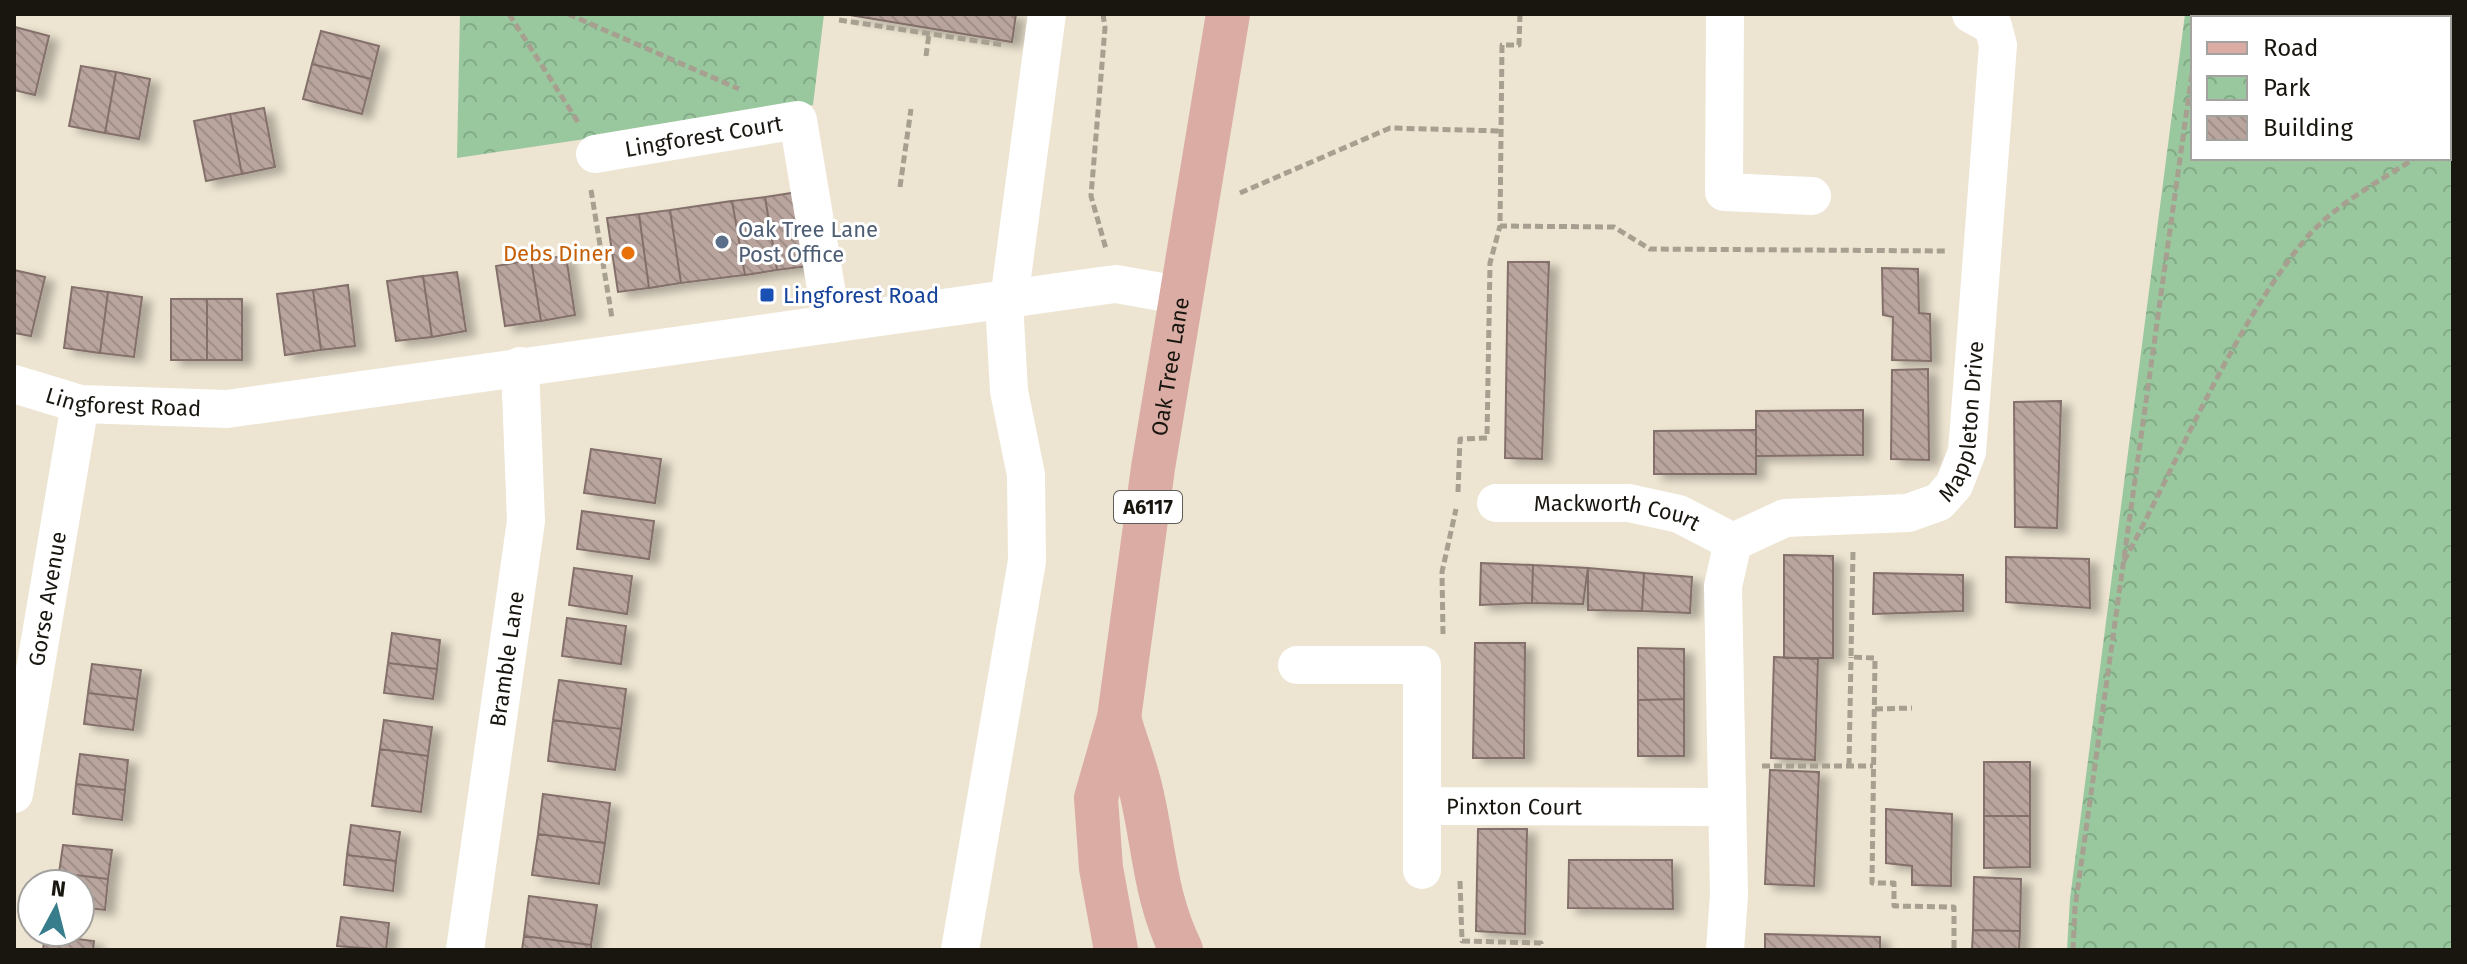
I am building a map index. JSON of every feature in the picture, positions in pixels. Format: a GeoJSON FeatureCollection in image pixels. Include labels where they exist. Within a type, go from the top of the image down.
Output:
{"type":"FeatureCollection","features":[{"type":"Feature","properties":{"kind":"main road","name":"Oak Tree Lane"},"geometry":{"type":"LineString","coordinates":[[1116,950],[1101,868],[1096,798],[1119,718],[1153,468],[1184,296],[1228,14]]}},
{"type":"Feature","properties":{"kind":"main road","name":"Oak Tree Lane"},"geometry":{"type":"LineString","coordinates":[[1119,718],[1142,795],[1164,916],[1181,950]]}},
{"type":"Feature","properties":{"kind":"street"},"geometry":{"type":"LineString","coordinates":[[960,950],[1027,561],[1026,475],[1009,391],[1007,301],[1047,14]]}},
{"type":"Feature","properties":{"kind":"street"},"geometry":{"type":"LineString","coordinates":[[1725,14],[1724,192],[1812,196]]}},
{"type":"Feature","properties":{"kind":"street","name":"Mappleton Drive"},"geometry":{"type":"LineString","coordinates":[[1733,542],[1785,518],[1908,513],[1939,502],[1954,485],[1967,452],[1998,45],[1993,26],[1971,14]]}},
{"type":"Feature","properties":{"kind":"street","name":"Lingforest Court"},"geometry":{"type":"LineString","coordinates":[[595,154],[798,120],[832,324]]}},
{"type":"Feature","properties":{"kind":"street","name":"Lingforest Road"},"geometry":{"type":"LineString","coordinates":[[14,384],[80,404],[227,409],[1116,284],[1184,296]]}},
{"type":"Feature","properties":{"kind":"street","name":"Bramble Lane"},"geometry":{"type":"LineString","coordinates":[[465,950],[526,521],[520,366]]}},
{"type":"Feature","properties":{"kind":"street","name":"Gorse Avenue"},"geometry":{"type":"LineString","coordinates":[[14,794],[80,404]]}},
{"type":"Feature","properties":{"kind":"street","name":"Mackworth Court"},"geometry":{"type":"LineString","coordinates":[[1496,503],[1629,503],[1679,514],[1733,542]]}},
{"type":"Feature","properties":{"kind":"street"},"geometry":{"type":"LineString","coordinates":[[1725,950],[1729,895],[1723,586],[1733,542]]}},
{"type":"Feature","properties":{"kind":"street"},"geometry":{"type":"LineString","coordinates":[[1297,665],[1422,665]]}},
{"type":"Feature","properties":{"kind":"street","name":"Pinxton Court"},"geometry":{"type":"LineString","coordinates":[[1422,665],[1422,806],[1727,807]]}},
{"type":"Feature","properties":{"kind":"street"},"geometry":{"type":"LineString","coordinates":[[1422,806],[1422,870]]}},
{"type":"Feature","properties":{"kind":"path"},"geometry":{"type":"LineString","coordinates":[[568,14],[742,90]]}},
{"type":"Feature","properties":{"kind":"path"},"geometry":{"type":"LineString","coordinates":[[1103,14],[1105,28],[1091,196],[1116,284]]}},
{"type":"Feature","properties":{"kind":"path"},"geometry":{"type":"LineString","coordinates":[[1422,665],[1443,666],[1442,572],[1458,502],[1460,439],[1487,438],[1490,263],[1500,226],[1502,45],[1519,45],[1520,14]]}},
{"type":"Feature","properties":{"kind":"path"},"geometry":{"type":"LineString","coordinates":[[839,20],[1042,51]]}},
{"type":"Feature","properties":{"kind":"path"},"geometry":{"type":"LineString","coordinates":[[926,56],[929,33]]}},
{"type":"Feature","properties":{"kind":"path"},"geometry":{"type":"LineString","coordinates":[[2073,950],[2075,908],[2121,567],[2191,80]]}},
{"type":"Feature","properties":{"kind":"path"},"geometry":{"type":"LineString","coordinates":[[900,187],[911,109]]}},
{"type":"Feature","properties":{"kind":"path"},"geometry":{"type":"LineString","coordinates":[[1201,190],[1245,193],[1390,128],[1501,131]]}},
{"type":"Feature","properties":{"kind":"path"},"geometry":{"type":"LineString","coordinates":[[2121,567],[2262,302],[2304,241],[2332,213],[2412,160]]}},
{"type":"Feature","properties":{"kind":"path"},"geometry":{"type":"LineString","coordinates":[[1500,226],[1614,227],[1650,249],[1982,252]]}},
{"type":"Feature","properties":{"kind":"path"},"geometry":{"type":"LineString","coordinates":[[1849,766],[1853,515]]}},
{"type":"Feature","properties":{"kind":"path"},"geometry":{"type":"LineString","coordinates":[[1851,657],[1875,658],[1872,883],[1894,883],[1894,906],[1954,907],[1954,950]]}},
{"type":"Feature","properties":{"kind":"path"},"geometry":{"type":"LineString","coordinates":[[1875,709],[1912,708]]}},
{"type":"Feature","properties":{"kind":"path"},"geometry":{"type":"LineString","coordinates":[[1726,766],[1873,766]]}},
{"type":"Feature","properties":{"kind":"path"},"geometry":{"type":"LineString","coordinates":[[1422,870],[1460,870],[1462,941],[1541,943],[1541,950]]}},
{"type":"Feature","properties":{"kind":"green space"},"geometry":{"type":"Polygon","coordinates":[[[460,14],[824,14],[813,105],[457,158],[460,14]]]}},
{"type":"Feature","properties":{"kind":"green space"},"geometry":{"type":"Polygon","coordinates":[[[2185,14],[2453,14],[2453,950],[2067,950],[2070,899],[2185,14]]]}},
{"type":"Feature","properties":{"kind":"building"},"geometry":{"type":"Polygon","coordinates":[[[844,14],[1016,14],[1012,42],[844,14]]]}},
{"type":"Feature","properties":{"kind":"building"},"geometry":{"type":"Polygon","coordinates":[[[15,27],[49,36],[35,95],[14,90],[15,27]]]}},
{"type":"Feature","properties":{"kind":"building"},"geometry":{"type":"Polygon","coordinates":[[[321,31],[379,46],[371,79],[312,64],[321,31]]]}},
{"type":"Feature","properties":{"kind":"building"},"geometry":{"type":"Polygon","coordinates":[[[312,64],[371,79],[362,114],[303,99],[312,64]]]}},
{"type":"Feature","properties":{"kind":"building"},"geometry":{"type":"Polygon","coordinates":[[[81,66],[116,72],[105,133],[69,126],[81,66]]]}},
{"type":"Feature","properties":{"kind":"building"},"geometry":{"type":"Polygon","coordinates":[[[116,72],[150,79],[139,139],[105,133],[116,72]]]}},
{"type":"Feature","properties":{"kind":"building"},"geometry":{"type":"Polygon","coordinates":[[[264,108],[275,167],[242,174],[230,114],[264,108]]]}},
{"type":"Feature","properties":{"kind":"building"},"geometry":{"type":"Polygon","coordinates":[[[230,114],[242,174],[206,181],[194,121],[230,114]]]}},
{"type":"Feature","properties":{"kind":"building"},"geometry":{"type":"Polygon","coordinates":[[[798,192],[809,266],[777,270],[765,197],[798,192]]]}},
{"type":"Feature","properties":{"kind":"building"},"geometry":{"type":"Polygon","coordinates":[[[765,197],[777,270],[745,275],[732,201],[765,197]]]}},
{"type":"Feature","properties":{"kind":"building"},"geometry":{"type":"Polygon","coordinates":[[[732,201],[745,275],[681,283],[670,210],[732,201]]]}},
{"type":"Feature","properties":{"kind":"building"},"geometry":{"type":"Polygon","coordinates":[[[670,210],[681,283],[649,288],[639,214],[670,210]]]}},
{"type":"Feature","properties":{"kind":"building","name":"Debs Diner"},"geometry":{"type":"Polygon","coordinates":[[[639,214],[649,288],[618,292],[607,218],[639,214]]]}},
{"type":"Feature","properties":{"kind":"building"},"geometry":{"type":"Polygon","coordinates":[[[566,256],[575,315],[541,321],[531,260],[566,256]]]}},
{"type":"Feature","properties":{"kind":"building"},"geometry":{"type":"Polygon","coordinates":[[[531,260],[541,321],[505,326],[496,266],[531,260]]]}},
{"type":"Feature","properties":{"kind":"building"},"geometry":{"type":"Polygon","coordinates":[[[1508,262],[1549,262],[1542,459],[1505,458],[1508,262]]]}},
{"type":"Feature","properties":{"kind":"building"},"geometry":{"type":"Polygon","coordinates":[[[1882,268],[1918,269],[1919,313],[1930,314],[1931,361],[1892,360],[1893,317],[1883,315],[1882,268]]]}},
{"type":"Feature","properties":{"kind":"building"},"geometry":{"type":"Polygon","coordinates":[[[14,270],[45,277],[31,336],[14,333],[14,270]]]}},
{"type":"Feature","properties":{"kind":"building"},"geometry":{"type":"Polygon","coordinates":[[[457,272],[466,331],[432,337],[423,276],[457,272]]]}},
{"type":"Feature","properties":{"kind":"building"},"geometry":{"type":"Polygon","coordinates":[[[423,276],[432,337],[396,341],[387,281],[423,276]]]}},
{"type":"Feature","properties":{"kind":"building"},"geometry":{"type":"Polygon","coordinates":[[[348,285],[355,346],[321,350],[313,290],[348,285]]]}},
{"type":"Feature","properties":{"kind":"building"},"geometry":{"type":"Polygon","coordinates":[[[72,287],[108,292],[100,353],[64,348],[72,287]]]}},
{"type":"Feature","properties":{"kind":"building"},"geometry":{"type":"Polygon","coordinates":[[[313,290],[321,350],[285,355],[277,294],[313,290]]]}},
{"type":"Feature","properties":{"kind":"building"},"geometry":{"type":"Polygon","coordinates":[[[108,292],[142,297],[134,357],[100,353],[108,292]]]}},
{"type":"Feature","properties":{"kind":"building"},"geometry":{"type":"Polygon","coordinates":[[[171,299],[207,299],[207,360],[171,360],[171,299]]]}},
{"type":"Feature","properties":{"kind":"building"},"geometry":{"type":"Polygon","coordinates":[[[207,299],[242,299],[242,360],[207,360],[207,299]]]}},
{"type":"Feature","properties":{"kind":"building"},"geometry":{"type":"Polygon","coordinates":[[[1928,369],[1929,460],[1891,459],[1892,370],[1928,369]]]}},
{"type":"Feature","properties":{"kind":"building"},"geometry":{"type":"Polygon","coordinates":[[[2061,401],[2057,528],[2015,527],[2014,402],[2061,401]]]}},
{"type":"Feature","properties":{"kind":"building"},"geometry":{"type":"Polygon","coordinates":[[[1863,410],[1863,455],[1756,456],[1756,411],[1863,410]]]}},
{"type":"Feature","properties":{"kind":"building"},"geometry":{"type":"Polygon","coordinates":[[[1756,430],[1756,474],[1654,474],[1654,431],[1756,430]]]}},
{"type":"Feature","properties":{"kind":"building"},"geometry":{"type":"Polygon","coordinates":[[[591,449],[661,459],[655,503],[584,493],[591,449]]]}},
{"type":"Feature","properties":{"kind":"building"},"geometry":{"type":"Polygon","coordinates":[[[582,511],[654,521],[649,559],[577,549],[582,511]]]}},
{"type":"Feature","properties":{"kind":"building"},"geometry":{"type":"Polygon","coordinates":[[[1784,555],[1833,556],[1833,658],[1784,658],[1784,555]]]}},
{"type":"Feature","properties":{"kind":"building"},"geometry":{"type":"Polygon","coordinates":[[[2006,557],[2089,559],[2090,608],[2006,602],[2006,557]]]}},
{"type":"Feature","properties":{"kind":"building"},"geometry":{"type":"Polygon","coordinates":[[[1481,563],[1533,565],[1532,603],[1480,605],[1481,563]]]}},
{"type":"Feature","properties":{"kind":"building"},"geometry":{"type":"Polygon","coordinates":[[[1533,565],[1588,568],[1583,604],[1532,603],[1533,565]]]}},
{"type":"Feature","properties":{"kind":"building"},"geometry":{"type":"Polygon","coordinates":[[[574,568],[632,576],[627,614],[569,605],[574,568]]]}},
{"type":"Feature","properties":{"kind":"building"},"geometry":{"type":"Polygon","coordinates":[[[1588,568],[1644,573],[1642,611],[1588,610],[1588,568]]]}},
{"type":"Feature","properties":{"kind":"building"},"geometry":{"type":"Polygon","coordinates":[[[1644,573],[1692,577],[1690,613],[1642,611],[1644,573]]]}},
{"type":"Feature","properties":{"kind":"building"},"geometry":{"type":"Polygon","coordinates":[[[1874,573],[1963,575],[1963,611],[1873,614],[1874,573]]]}},
{"type":"Feature","properties":{"kind":"building"},"geometry":{"type":"Polygon","coordinates":[[[567,618],[626,626],[621,664],[562,656],[567,618]]]}},
{"type":"Feature","properties":{"kind":"building"},"geometry":{"type":"Polygon","coordinates":[[[392,633],[440,640],[437,669],[388,663],[392,633]]]}},
{"type":"Feature","properties":{"kind":"building"},"geometry":{"type":"Polygon","coordinates":[[[1475,643],[1525,643],[1524,758],[1473,758],[1475,643]]]}},
{"type":"Feature","properties":{"kind":"building"},"geometry":{"type":"Polygon","coordinates":[[[1638,648],[1684,649],[1684,699],[1638,700],[1638,648]]]}},
{"type":"Feature","properties":{"kind":"building"},"geometry":{"type":"Polygon","coordinates":[[[1774,657],[1818,659],[1815,760],[1771,758],[1774,657]]]}},
{"type":"Feature","properties":{"kind":"building"},"geometry":{"type":"Polygon","coordinates":[[[388,663],[437,669],[433,699],[384,693],[388,663]]]}},
{"type":"Feature","properties":{"kind":"building"},"geometry":{"type":"Polygon","coordinates":[[[92,664],[141,670],[137,699],[88,693],[92,664]]]}},
{"type":"Feature","properties":{"kind":"building"},"geometry":{"type":"Polygon","coordinates":[[[559,680],[626,689],[621,729],[553,720],[559,680]]]}},
{"type":"Feature","properties":{"kind":"building"},"geometry":{"type":"Polygon","coordinates":[[[88,693],[137,699],[133,730],[84,724],[88,693]]]}},
{"type":"Feature","properties":{"kind":"building"},"geometry":{"type":"Polygon","coordinates":[[[1684,699],[1684,756],[1638,756],[1638,700],[1684,699]]]}},
{"type":"Feature","properties":{"kind":"building"},"geometry":{"type":"Polygon","coordinates":[[[384,720],[432,727],[428,756],[380,749],[384,720]]]}},
{"type":"Feature","properties":{"kind":"building"},"geometry":{"type":"Polygon","coordinates":[[[553,720],[621,729],[615,770],[548,761],[553,720]]]}},
{"type":"Feature","properties":{"kind":"building"},"geometry":{"type":"Polygon","coordinates":[[[380,749],[428,756],[421,812],[372,806],[380,749]]]}},
{"type":"Feature","properties":{"kind":"building"},"geometry":{"type":"Polygon","coordinates":[[[80,754],[128,760],[125,790],[76,784],[80,754]]]}},
{"type":"Feature","properties":{"kind":"building"},"geometry":{"type":"Polygon","coordinates":[[[1984,762],[2030,762],[2030,816],[1984,816],[1984,762]]]}},
{"type":"Feature","properties":{"kind":"building"},"geometry":{"type":"Polygon","coordinates":[[[1770,770],[1819,772],[1814,886],[1765,884],[1770,770]]]}},
{"type":"Feature","properties":{"kind":"building"},"geometry":{"type":"Polygon","coordinates":[[[76,784],[125,790],[122,820],[73,814],[76,784]]]}},
{"type":"Feature","properties":{"kind":"building"},"geometry":{"type":"Polygon","coordinates":[[[543,794],[610,803],[605,843],[538,834],[543,794]]]}},
{"type":"Feature","properties":{"kind":"building"},"geometry":{"type":"Polygon","coordinates":[[[1886,809],[1952,814],[1951,886],[1912,885],[1912,866],[1886,863],[1886,809]]]}},
{"type":"Feature","properties":{"kind":"building"},"geometry":{"type":"Polygon","coordinates":[[[1984,816],[2030,816],[2030,867],[1984,868],[1984,816]]]}},
{"type":"Feature","properties":{"kind":"building"},"geometry":{"type":"Polygon","coordinates":[[[351,825],[400,832],[396,861],[347,855],[351,825]]]}},
{"type":"Feature","properties":{"kind":"building"},"geometry":{"type":"Polygon","coordinates":[[[1478,829],[1527,829],[1525,934],[1476,931],[1478,829]]]}},
{"type":"Feature","properties":{"kind":"building"},"geometry":{"type":"Polygon","coordinates":[[[538,834],[605,843],[599,884],[532,875],[538,834]]]}},
{"type":"Feature","properties":{"kind":"building"},"geometry":{"type":"Polygon","coordinates":[[[63,845],[112,850],[108,879],[96,878],[96,868],[60,868],[63,845]]]}},
{"type":"Feature","properties":{"kind":"building"},"geometry":{"type":"Polygon","coordinates":[[[347,855],[396,861],[393,891],[344,885],[347,855]]]}},
{"type":"Feature","properties":{"kind":"building"},"geometry":{"type":"Polygon","coordinates":[[[1569,860],[1672,860],[1673,909],[1568,908],[1569,860]]]}},
{"type":"Feature","properties":{"kind":"building"},"geometry":{"type":"Polygon","coordinates":[[[1974,877],[2021,879],[2020,931],[1973,930],[1974,877]]]}},
{"type":"Feature","properties":{"kind":"building"},"geometry":{"type":"Polygon","coordinates":[[[96,878],[108,879],[105,910],[96,909],[96,878]]]}},
{"type":"Feature","properties":{"kind":"building"},"geometry":{"type":"Polygon","coordinates":[[[529,896],[597,905],[591,945],[524,936],[529,896]]]}},
{"type":"Feature","properties":{"kind":"building"},"geometry":{"type":"Polygon","coordinates":[[[341,917],[389,923],[386,950],[337,946],[341,917]]]}},
{"type":"Feature","properties":{"kind":"building"},"geometry":{"type":"Polygon","coordinates":[[[1973,930],[2020,931],[2019,950],[1972,950],[1973,930]]]}},
{"type":"Feature","properties":{"kind":"building"},"geometry":{"type":"Polygon","coordinates":[[[1765,934],[1880,937],[1880,950],[1765,950],[1765,934]]]}},
{"type":"Feature","properties":{"kind":"building"},"geometry":{"type":"Polygon","coordinates":[[[524,936],[591,945],[591,950],[522,950],[524,936]]]}},
{"type":"Feature","properties":{"kind":"building"},"geometry":{"type":"Polygon","coordinates":[[[43,948],[93,948],[93,950],[43,948]]]}},
{"type":"Feature","properties":{"kind":"place","name":"Oak Tree Lane Post Office"},"geometry":{"type":"Point","coordinates":[722,242]}},
{"type":"Feature","properties":{"kind":"place","name":"Debs Diner"},"geometry":{"type":"Point","coordinates":[628,253]}},
{"type":"Feature","properties":{"kind":"place","name":"Lingforest Road"},"geometry":{"type":"Point","coordinates":[767,295]}}]}
